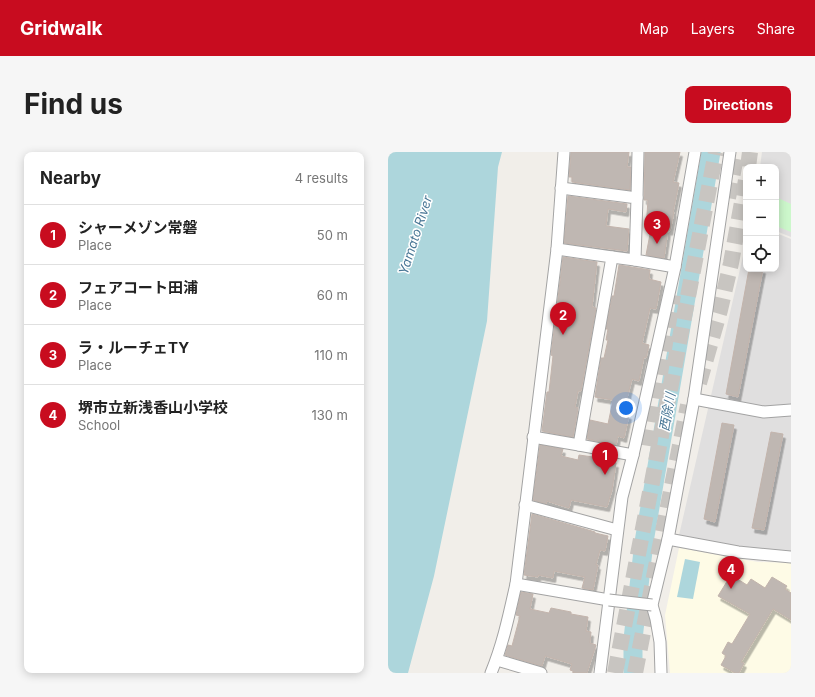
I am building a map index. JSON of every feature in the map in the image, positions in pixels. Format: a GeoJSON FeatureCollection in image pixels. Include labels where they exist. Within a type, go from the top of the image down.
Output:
{"type":"FeatureCollection","features":[{"type":"Feature","properties":{"kind":"street"},"geometry":{"type":"LineString","coordinates":[[491,673],[506,629],[516,584],[557,249],[564,152]]}},
{"type":"Feature","properties":{"kind":"street"},"geometry":{"type":"LineString","coordinates":[[635,260],[638,152]]}},
{"type":"Feature","properties":{"kind":"street"},"geometry":{"type":"LineString","coordinates":[[600,673],[622,497],[633,455],[675,267],[695,152]]}},
{"type":"Feature","properties":{"kind":"street"},"geometry":{"type":"LineString","coordinates":[[661,673],[660,642],[652,605],[668,539],[694,399],[730,152]]}},
{"type":"Feature","properties":{"kind":"street"},"geometry":{"type":"LineString","coordinates":[[561,188],[637,198]]}},
{"type":"Feature","properties":{"kind":"street"},"geometry":{"type":"LineString","coordinates":[[557,249],[675,267]]}},
{"type":"Feature","properties":{"kind":"street"},"geometry":{"type":"LineString","coordinates":[[579,445],[612,257]]}},
{"type":"Feature","properties":{"kind":"street"},"geometry":{"type":"LineString","coordinates":[[694,399],[764,412],[791,410]]}},
{"type":"Feature","properties":{"kind":"street"},"geometry":{"type":"LineString","coordinates":[[533,437],[633,455]]}},
{"type":"Feature","properties":{"kind":"street"},"geometry":{"type":"LineString","coordinates":[[525,505],[617,530]]}},
{"type":"Feature","properties":{"kind":"street"},"geometry":{"type":"LineString","coordinates":[[668,539],[738,552],[791,557]]}},
{"type":"Feature","properties":{"kind":"street"},"geometry":{"type":"LineString","coordinates":[[516,584],[610,600],[652,605]]}},
{"type":"Feature","properties":{"kind":"street"},"geometry":{"type":"LineString","coordinates":[[496,660],[541,673]]}},
{"type":"Feature","properties":{"kind":"shaded area"},"geometry":{"type":"Polygon","coordinates":[[[762,152],[791,152],[791,237],[779,232],[779,164],[760,164],[762,152]]]}},
{"type":"Feature","properties":{"kind":"shaded area"},"geometry":{"type":"Polygon","coordinates":[[[779,234],[791,239],[791,563],[757,559],[677,544],[743,256],[743,272],[779,272],[779,234]]]}},
{"type":"Feature","properties":{"kind":"shaded area"},"geometry":{"type":"Polygon","coordinates":[[[679,548],[758,562],[791,563],[791,673],[670,673],[665,615],[679,548]]]}},
{"type":"Feature","properties":{"kind":"green space"},"geometry":{"type":"Polygon","coordinates":[[[779,198],[791,204],[791,232],[779,227],[779,198]]]}},
{"type":"Feature","properties":{"kind":"water","name":"Yamato River"},"geometry":{"type":"Polygon","coordinates":[[[388,152],[502,152],[498,167],[487,321],[434,576],[408,673],[388,673],[388,152]]]}},
{"type":"Feature","properties":{"kind":"water"},"geometry":{"type":"Polygon","coordinates":[[[685,559],[700,562],[693,599],[677,597],[685,559]]]}},
{"type":"Feature","properties":{"kind":"building"},"geometry":{"type":"Polygon","coordinates":[[[571,152],[629,152],[627,167],[631,167],[630,190],[572,182],[572,177],[569,177],[571,152]]]}},
{"type":"Feature","properties":{"kind":"building"},"geometry":{"type":"Polygon","coordinates":[[[645,152],[680,152],[673,182],[679,183],[670,231],[668,230],[664,258],[646,255],[651,229],[646,228],[648,200],[644,200],[645,152]]]}},
{"type":"Feature","properties":{"kind":"building"},"geometry":{"type":"Polygon","coordinates":[[[568,196],[627,204],[626,212],[608,209],[606,226],[629,229],[627,251],[564,243],[568,196]]]}},
{"type":"Feature","properties":{"kind":"building"},"geometry":{"type":"Polygon","coordinates":[[[563,257],[597,262],[592,307],[596,308],[581,391],[578,391],[575,407],[578,408],[573,437],[542,431],[547,392],[549,392],[553,356],[551,355],[563,257]]]}},
{"type":"Feature","properties":{"kind":"building"},"geometry":{"type":"Polygon","coordinates":[[[619,265],[650,270],[649,279],[661,282],[656,309],[650,308],[642,343],[649,345],[646,358],[644,357],[639,381],[632,379],[623,414],[629,415],[624,438],[618,436],[616,445],[587,439],[590,420],[608,424],[613,400],[595,397],[601,358],[604,358],[608,340],[606,340],[608,329],[606,329],[612,296],[614,296],[619,265]]]}},
{"type":"Feature","properties":{"kind":"building"},"geometry":{"type":"Polygon","coordinates":[[[748,272],[762,272],[738,397],[726,394],[748,272]]]}},
{"type":"Feature","properties":{"kind":"building"},"geometry":{"type":"Polygon","coordinates":[[[722,423],[734,425],[715,522],[704,519],[722,423]]]}},
{"type":"Feature","properties":{"kind":"building"},"geometry":{"type":"Polygon","coordinates":[[[771,432],[783,434],[764,530],[752,528],[771,432]]]}},
{"type":"Feature","properties":{"kind":"building"},"geometry":{"type":"Polygon","coordinates":[[[540,445],[563,449],[561,456],[578,460],[579,455],[593,457],[593,455],[613,458],[612,463],[616,463],[612,490],[607,507],[571,500],[569,508],[547,501],[546,504],[533,500],[540,445]]]}},
{"type":"Feature","properties":{"kind":"building"},"geometry":{"type":"Polygon","coordinates":[[[532,514],[608,536],[605,551],[600,550],[596,565],[598,565],[593,590],[582,588],[585,577],[554,571],[553,578],[538,575],[538,577],[524,575],[532,514]]]}},
{"type":"Feature","properties":{"kind":"building"},"geometry":{"type":"Polygon","coordinates":[[[731,575],[747,585],[751,579],[765,588],[772,577],[787,586],[785,589],[791,593],[791,620],[773,609],[741,662],[744,663],[739,673],[735,673],[721,665],[726,656],[722,653],[728,642],[732,644],[750,614],[718,596],[731,575]]]}},
{"type":"Feature","properties":{"kind":"building"},"geometry":{"type":"Polygon","coordinates":[[[521,592],[533,594],[530,609],[549,613],[551,608],[588,617],[586,631],[591,632],[590,643],[596,645],[587,673],[573,673],[573,671],[570,670],[572,664],[545,656],[542,666],[505,655],[508,645],[512,646],[520,616],[516,615],[521,592]]]}},
{"type":"Feature","properties":{"kind":"waterway","name":"西除川"},"geometry":{"type":"LineString","coordinates":[[633,673],[633,639],[644,542],[711,152]]}},
{"type":"Feature","properties":{"kind":"tunnel"},"geometry":{"type":"LineString","coordinates":[[615,673],[716,152]]}},
{"type":"Feature","properties":{"kind":"tunnel"},"geometry":{"type":"LineString","coordinates":[[728,198],[737,152]]}},
{"type":"Feature","properties":{"kind":"tunnel"},"geometry":{"type":"LineString","coordinates":[[748,164],[750,152]]}},
{"type":"Feature","properties":{"kind":"tunnel"},"geometry":{"type":"LineString","coordinates":[[699,383],[720,310],[731,263],[743,197]]}},
{"type":"Feature","properties":{"kind":"tunnel"},"geometry":{"type":"LineString","coordinates":[[649,446],[673,295]]}},
{"type":"Feature","properties":{"kind":"tunnel"},"geometry":{"type":"LineString","coordinates":[[635,673],[688,405]]}},
{"type":"Feature","properties":{"kind":"place","name":"ラ・ルーチェTY"},"geometry":{"type":"Point","coordinates":[657,244]}},
{"type":"Feature","properties":{"kind":"place","name":"フェアコート田浦"},"geometry":{"type":"Point","coordinates":[563,335]}},
{"type":"Feature","properties":{"kind":"place","name":"シャーメゾン常磐"},"geometry":{"type":"Point","coordinates":[605,475]}},
{"type":"Feature","properties":{"kind":"place","name":"堺市立新浅香山小学校"},"geometry":{"type":"Point","coordinates":[731,589]}}]}
